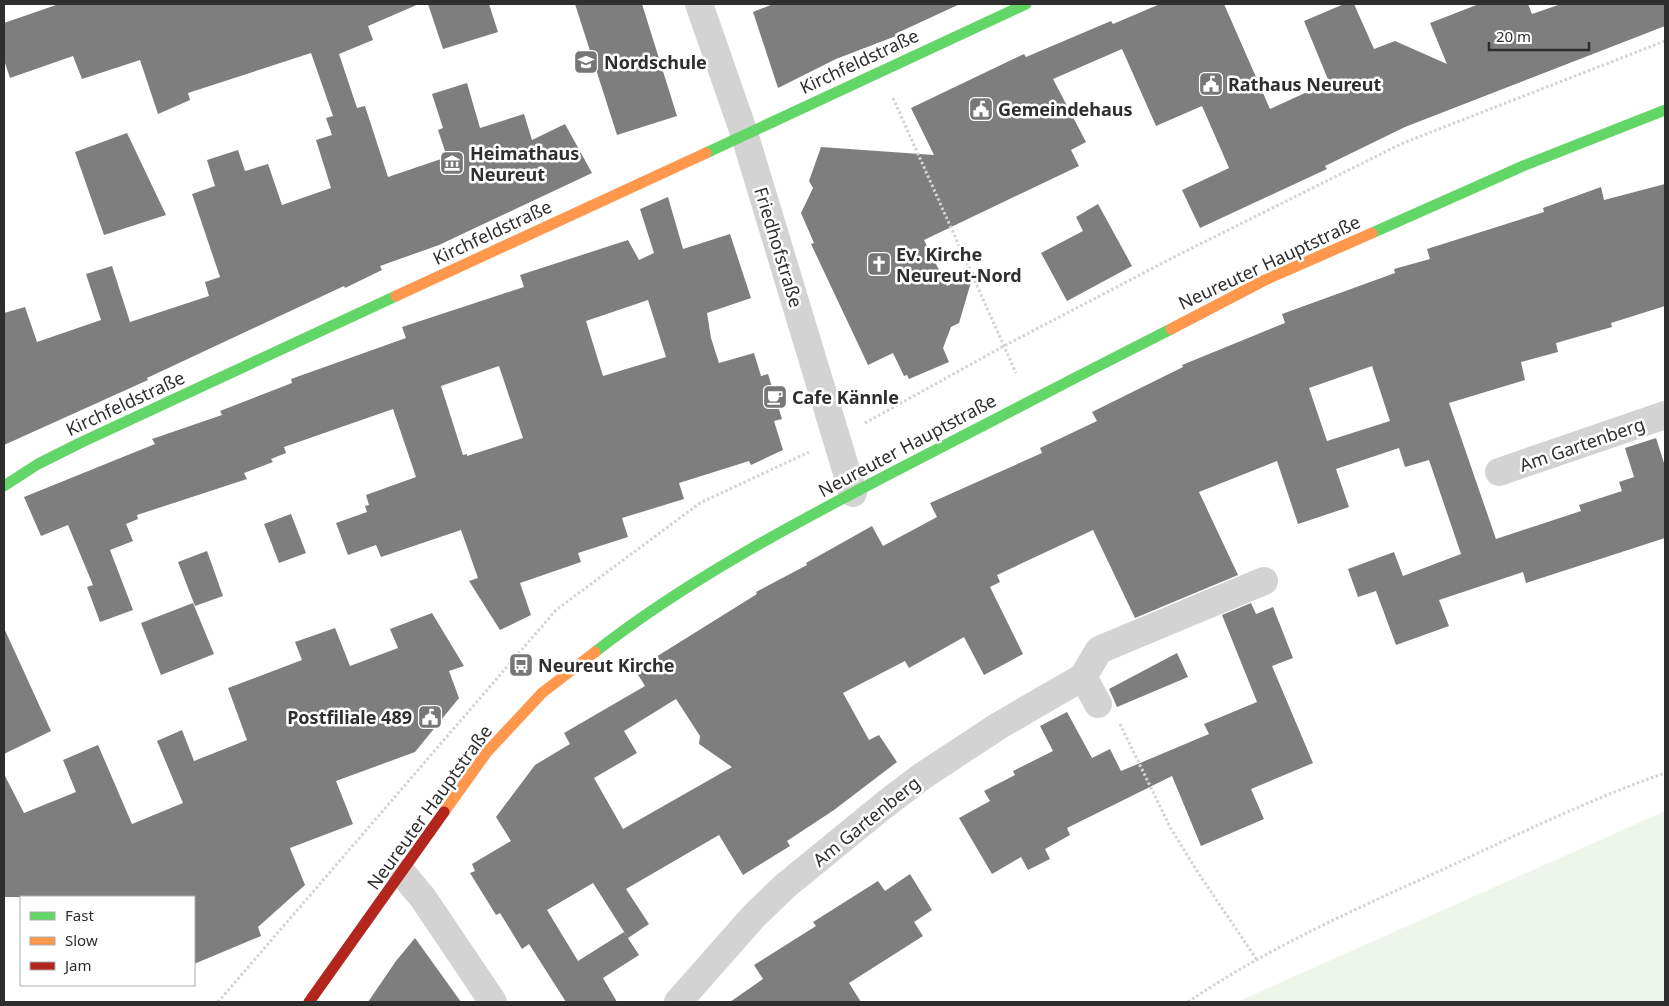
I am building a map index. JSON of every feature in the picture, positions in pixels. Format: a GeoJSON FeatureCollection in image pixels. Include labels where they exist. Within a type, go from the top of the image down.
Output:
{"type":"FeatureCollection","features":[{"type":"Feature","properties":{"kind":"street","name":"Friedhofstraße"},"geometry":{"type":"LineString","coordinates":[[699,4],[744,133],[853,493]]}},
{"type":"Feature","properties":{"kind":"street","name":"Kirchfeldstraße"},"geometry":{"type":"LineString","coordinates":[[4,486],[38,464],[82,442],[744,133],[1026,4]]}},
{"type":"Feature","properties":{"kind":"street","name":"Neureuter Hauptstraße"},"geometry":{"type":"LineString","coordinates":[[309,1002],[487,752],[542,693],[630,624],[760,544],[853,493],[1028,400],[1265,280],[1524,166],[1665,110]]}},
{"type":"Feature","properties":{"kind":"street","name":"Am Gartenberg"},"geometry":{"type":"LineString","coordinates":[[1499,472],[1665,415]]}},
{"type":"Feature","properties":{"kind":"street","name":"Am Gartenberg"},"geometry":{"type":"LineString","coordinates":[[678,1002],[759,911],[785,886],[921,777],[1000,725],[1083,677],[1099,650],[1264,581]]}},
{"type":"Feature","properties":{"kind":"street"},"geometry":{"type":"LineString","coordinates":[[1083,677],[1098,704]]}},
{"type":"Feature","properties":{"kind":"street"},"geometry":{"type":"LineString","coordinates":[[402,873],[423,898],[493,1002]]}},
{"type":"Feature","properties":{"kind":"path"},"geometry":{"type":"LineString","coordinates":[[836,439],[1004,346],[1176,256],[1403,143],[1665,41]]}},
{"type":"Feature","properties":{"kind":"path"},"geometry":{"type":"LineString","coordinates":[[881,70],[1028,400]]}},
{"type":"Feature","properties":{"kind":"path"},"geometry":{"type":"LineString","coordinates":[[1128,738],[1170,827],[1257,960]]}},
{"type":"Feature","properties":{"kind":"path"},"geometry":{"type":"LineString","coordinates":[[1188,1002],[1257,960],[1312,930],[1612,792],[1665,773]]}},
{"type":"Feature","properties":{"kind":"shaded area"},"geometry":{"type":"Polygon","coordinates":[[[1665,811],[1665,1002],[1237,1002],[1665,811]]]}},
{"type":"Feature","properties":{"kind":"building"},"geometry":{"type":"Polygon","coordinates":[[[59,4],[419,4],[368,26],[373,40],[339,54],[357,108],[365,106],[388,177],[447,157],[438,130],[443,128],[432,94],[467,83],[480,128],[524,114],[532,140],[565,124],[592,173],[439,245],[380,266],[382,270],[345,288],[344,286],[147,378],[148,380],[4,445],[4,313],[25,307],[37,342],[101,320],[86,274],[112,266],[130,322],[209,296],[205,282],[220,277],[192,194],[215,186],[207,160],[238,150],[245,171],[268,164],[282,205],[331,188],[316,140],[332,135],[326,118],[333,116],[311,53],[188,93],[190,100],[158,114],[140,60],[82,79],[73,56],[10,78],[4,60],[4,23],[59,4]]]}},
{"type":"Feature","properties":{"kind":"building"},"geometry":{"type":"Polygon","coordinates":[[[428,4],[489,4],[498,32],[443,49],[428,4]]]}},
{"type":"Feature","properties":{"kind":"building"},"geometry":{"type":"Polygon","coordinates":[[[575,4],[642,4],[677,116],[617,135],[575,4]]]}},
{"type":"Feature","properties":{"kind":"building"},"geometry":{"type":"Polygon","coordinates":[[[773,4],[960,4],[895,34],[896,36],[836,59],[778,88],[753,12],[773,4]]]}},
{"type":"Feature","properties":{"kind":"building"},"geometry":{"type":"Polygon","coordinates":[[[1160,4],[1224,4],[1270,109],[1329,82],[1304,21],[1344,4],[1354,4],[1374,49],[1395,41],[1447,64],[1430,23],[1479,4],[1528,4],[1532,14],[1561,4],[1665,4],[1665,26],[1405,127],[1325,166],[1327,169],[1200,228],[1182,190],[1229,168],[1202,106],[1156,126],[1122,49],[1053,79],[1086,142],[1071,150],[1079,166],[924,240],[947,286],[974,272],[959,323],[951,327],[943,348],[949,362],[909,379],[907,375],[904,376],[893,353],[868,365],[811,244],[814,243],[801,213],[813,188],[809,181],[821,147],[934,155],[911,108],[1024,54],[1026,57],[1111,21],[1113,24],[1160,4]]]}},
{"type":"Feature","properties":{"kind":"building"},"geometry":{"type":"Polygon","coordinates":[[[127,133],[166,215],[104,235],[75,152],[127,133]]]}},
{"type":"Feature","properties":{"kind":"building"},"geometry":{"type":"Polygon","coordinates":[[[1665,184],[1665,306],[1611,323],[1612,327],[1556,343],[1558,352],[1521,362],[1525,380],[1449,403],[1496,539],[1581,511],[1579,505],[1622,491],[1619,482],[1634,477],[1625,448],[1656,438],[1665,466],[1665,538],[1526,583],[1523,572],[1439,600],[1449,626],[1396,645],[1376,591],[1358,597],[1348,569],[1394,552],[1403,576],[1461,554],[1429,460],[1405,467],[1399,448],[1336,469],[1349,507],[1298,524],[1277,461],[1199,492],[1238,575],[1135,618],[1093,530],[997,575],[1000,582],[990,587],[1023,654],[984,675],[964,637],[909,668],[905,661],[843,693],[869,740],[879,735],[897,762],[834,810],[787,841],[790,846],[743,875],[719,835],[626,889],[649,924],[628,938],[593,883],[547,910],[578,961],[624,932],[639,955],[603,978],[617,1002],[566,1002],[529,944],[522,949],[500,913],[496,915],[470,873],[475,871],[472,864],[511,841],[496,817],[535,765],[570,744],[564,733],[645,686],[635,670],[757,594],[756,592],[807,565],[806,563],[872,526],[883,546],[937,517],[930,503],[1042,453],[1040,448],[1097,421],[1092,412],[1183,367],[1182,365],[1285,323],[1282,314],[1395,273],[1394,269],[1430,259],[1427,249],[1544,212],[1543,208],[1601,187],[1604,200],[1665,184]],[[1372,366],[1309,388],[1327,441],[1390,421],[1372,366]],[[676,699],[624,731],[637,753],[594,778],[623,829],[732,767],[699,744],[700,736],[676,699]]]}},
{"type":"Feature","properties":{"kind":"building"},"geometry":{"type":"Polygon","coordinates":[[[668,197],[683,249],[730,234],[751,298],[707,313],[711,338],[719,363],[754,353],[761,376],[768,374],[782,419],[774,421],[783,450],[751,465],[749,461],[679,483],[684,499],[622,518],[628,537],[578,553],[581,562],[520,583],[531,615],[500,630],[469,581],[478,578],[461,530],[381,557],[376,545],[348,555],[336,523],[367,512],[365,506],[369,505],[366,495],[416,477],[393,409],[284,447],[286,453],[271,459],[273,462],[244,473],[247,479],[137,515],[138,519],[126,524],[133,541],[110,550],[133,610],[100,622],[87,587],[93,585],[68,525],[41,536],[24,497],[155,444],[152,439],[222,415],[220,411],[292,383],[291,379],[406,338],[402,327],[524,287],[520,275],[628,240],[639,260],[654,253],[640,209],[668,197]],[[648,300],[586,321],[603,376],[666,357],[648,300]],[[499,366],[441,386],[463,455],[467,454],[467,456],[523,438],[499,366]]]}},
{"type":"Feature","properties":{"kind":"building"},"geometry":{"type":"Polygon","coordinates":[[[1098,204],[1132,266],[1067,301],[1041,253],[1083,231],[1076,217],[1098,204]]]}},
{"type":"Feature","properties":{"kind":"building"},"geometry":{"type":"Polygon","coordinates":[[[291,514],[306,553],[279,563],[264,524],[291,514]]]}},
{"type":"Feature","properties":{"kind":"building"},"geometry":{"type":"Polygon","coordinates":[[[207,551],[223,596],[195,606],[178,562],[207,551]]]}},
{"type":"Feature","properties":{"kind":"building"},"geometry":{"type":"Polygon","coordinates":[[[193,603],[214,654],[161,675],[141,623],[193,603]]]}},
{"type":"Feature","properties":{"kind":"building"},"geometry":{"type":"Polygon","coordinates":[[[1251,603],[1256,614],[1273,607],[1293,658],[1272,666],[1313,763],[1251,789],[1264,819],[1201,846],[1172,776],[1067,828],[1070,835],[1045,849],[1050,859],[1028,870],[1021,857],[992,874],[959,818],[990,801],[984,791],[1015,775],[1013,771],[1053,751],[1040,726],[1067,712],[1092,758],[1110,749],[1121,771],[1209,734],[1204,724],[1257,702],[1222,615],[1251,603]]]}},
{"type":"Feature","properties":{"kind":"building"},"geometry":{"type":"Polygon","coordinates":[[[432,613],[464,666],[449,671],[459,698],[415,752],[336,781],[353,824],[290,848],[305,885],[258,927],[261,936],[195,964],[195,896],[4,897],[4,774],[24,813],[76,792],[63,760],[98,745],[132,824],[183,803],[157,741],[182,730],[194,761],[247,740],[228,688],[302,660],[295,642],[335,628],[350,666],[398,648],[390,629],[432,613]]]}},
{"type":"Feature","properties":{"kind":"building"},"geometry":{"type":"Polygon","coordinates":[[[4,628],[51,731],[4,754],[4,628]]]}},
{"type":"Feature","properties":{"kind":"building"},"geometry":{"type":"Polygon","coordinates":[[[1177,653],[1188,677],[1117,707],[1109,689],[1177,653]]]}},
{"type":"Feature","properties":{"kind":"building"},"geometry":{"type":"Polygon","coordinates":[[[910,874],[932,910],[914,922],[923,936],[849,983],[861,1002],[730,1002],[763,979],[754,965],[816,926],[813,922],[878,881],[885,891],[910,874]]]}},
{"type":"Feature","properties":{"kind":"building"},"geometry":{"type":"Polygon","coordinates":[[[415,938],[461,1002],[368,1002],[396,961],[415,938]]]}},
{"type":"Feature","properties":{"kind":"traffic: fast"},"geometry":{"type":"LineString","coordinates":[[706,153],[1026,4]]}},
{"type":"Feature","properties":{"kind":"traffic: fast"},"geometry":{"type":"LineString","coordinates":[[1372,233],[1523,166],[1665,110]]}},
{"type":"Feature","properties":{"kind":"traffic: fast"},"geometry":{"type":"LineString","coordinates":[[4,486],[38,464],[82,442],[396,296]]}},
{"type":"Feature","properties":{"kind":"traffic: fast"},"geometry":{"type":"LineString","coordinates":[[595,652],[630,626],[704,577],[781,532],[1171,329]]}},
{"type":"Feature","properties":{"kind":"traffic: slow"},"geometry":{"type":"LineString","coordinates":[[396,296],[706,153]]}},
{"type":"Feature","properties":{"kind":"traffic: slow"},"geometry":{"type":"LineString","coordinates":[[1171,329],[1265,280],[1372,233]]}},
{"type":"Feature","properties":{"kind":"traffic: slow"},"geometry":{"type":"LineString","coordinates":[[444,812],[487,752],[542,693],[595,652]]}},
{"type":"Feature","properties":{"kind":"traffic: jam"},"geometry":{"type":"LineString","coordinates":[[309,1002],[444,812]]}},
{"type":"Feature","properties":{"kind":"place","name":"Nordschule"},"geometry":{"type":"Point","coordinates":[586,62]}},
{"type":"Feature","properties":{"kind":"place","name":"Rathaus Neureut"},"geometry":{"type":"Point","coordinates":[1211,84]}},
{"type":"Feature","properties":{"kind":"place","name":"Gemeindehaus"},"geometry":{"type":"Point","coordinates":[981,109]}},
{"type":"Feature","properties":{"kind":"place","name":"Heimathaus Neureut"},"geometry":{"type":"Point","coordinates":[452,163]}},
{"type":"Feature","properties":{"kind":"place","name":"Ev. Kirche Neureut-Nord"},"geometry":{"type":"Point","coordinates":[879,264]}},
{"type":"Feature","properties":{"kind":"place","name":"Cafe Kännle"},"geometry":{"type":"Point","coordinates":[775,397]}},
{"type":"Feature","properties":{"kind":"place","name":"Neureut Kirche"},"geometry":{"type":"Point","coordinates":[521,665]}},
{"type":"Feature","properties":{"kind":"place","name":"Postfiliale 489"},"geometry":{"type":"Point","coordinates":[430,717]}}]}
